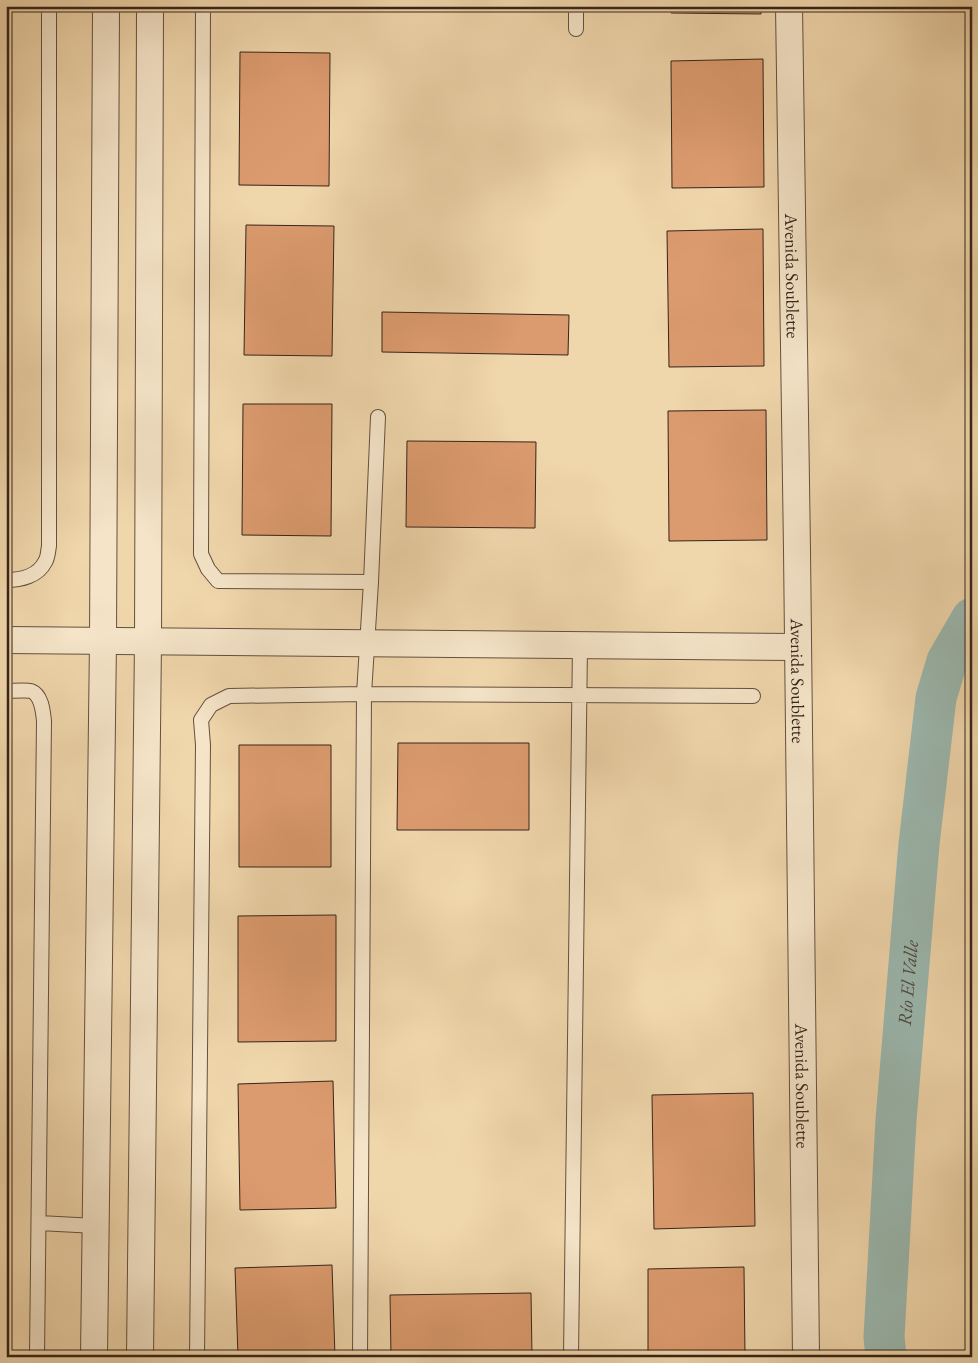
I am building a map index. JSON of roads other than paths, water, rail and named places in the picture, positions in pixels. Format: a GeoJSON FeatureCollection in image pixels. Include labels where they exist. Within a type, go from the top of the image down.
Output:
{"type":"FeatureCollection","features":[{"type":"Feature","properties":{"kind":"street"},"geometry":{"type":"LineString","coordinates":[[94,1357],[103,641],[106,6]]}},
{"type":"Feature","properties":{"kind":"street"},"geometry":{"type":"LineString","coordinates":[[140,1357],[148,641],[150,6]]}},
{"type":"Feature","properties":{"kind":"street","name":"Avenida Soublette"},"geometry":{"type":"LineString","coordinates":[[789,6],[806,1357]]}},
{"type":"Feature","properties":{"kind":"street"},"geometry":{"type":"LineString","coordinates":[[6,640],[798,647]]}},
{"type":"Feature","properties":{"kind":"lane"},"geometry":{"type":"LineString","coordinates":[[6,580],[17,580],[35,574],[46,561],[49,546],[49,6]]}},
{"type":"Feature","properties":{"kind":"lane"},"geometry":{"type":"LineString","coordinates":[[203,6],[201,554],[208,569],[218,582],[371,582]]}},
{"type":"Feature","properties":{"kind":"lane"},"geometry":{"type":"LineString","coordinates":[[576,6],[576,29]]}},
{"type":"Feature","properties":{"kind":"lane"},"geometry":{"type":"LineString","coordinates":[[360,1357],[364,694],[378,417]]}},
{"type":"Feature","properties":{"kind":"lane"},"geometry":{"type":"LineString","coordinates":[[571,1357],[580,646]]}},
{"type":"Feature","properties":{"kind":"lane"},"geometry":{"type":"LineString","coordinates":[[6,691],[31,692],[37,696],[42,705],[44,720],[37,1357]]}},
{"type":"Feature","properties":{"kind":"lane"},"geometry":{"type":"LineString","coordinates":[[197,1357],[203,745],[201,720],[211,705],[229,696],[364,694],[753,696]]}},
{"type":"Feature","properties":{"kind":"lane"},"geometry":{"type":"LineString","coordinates":[[38,1223],[96,1226]]}},
{"type":"Feature","properties":{"kind":"waterway","name":"Río El Valle"},"geometry":{"type":"LineString","coordinates":[[886,1357],[884,1337],[896,1120],[919,844],[936,698],[947,661],[972,618]]}}]}
